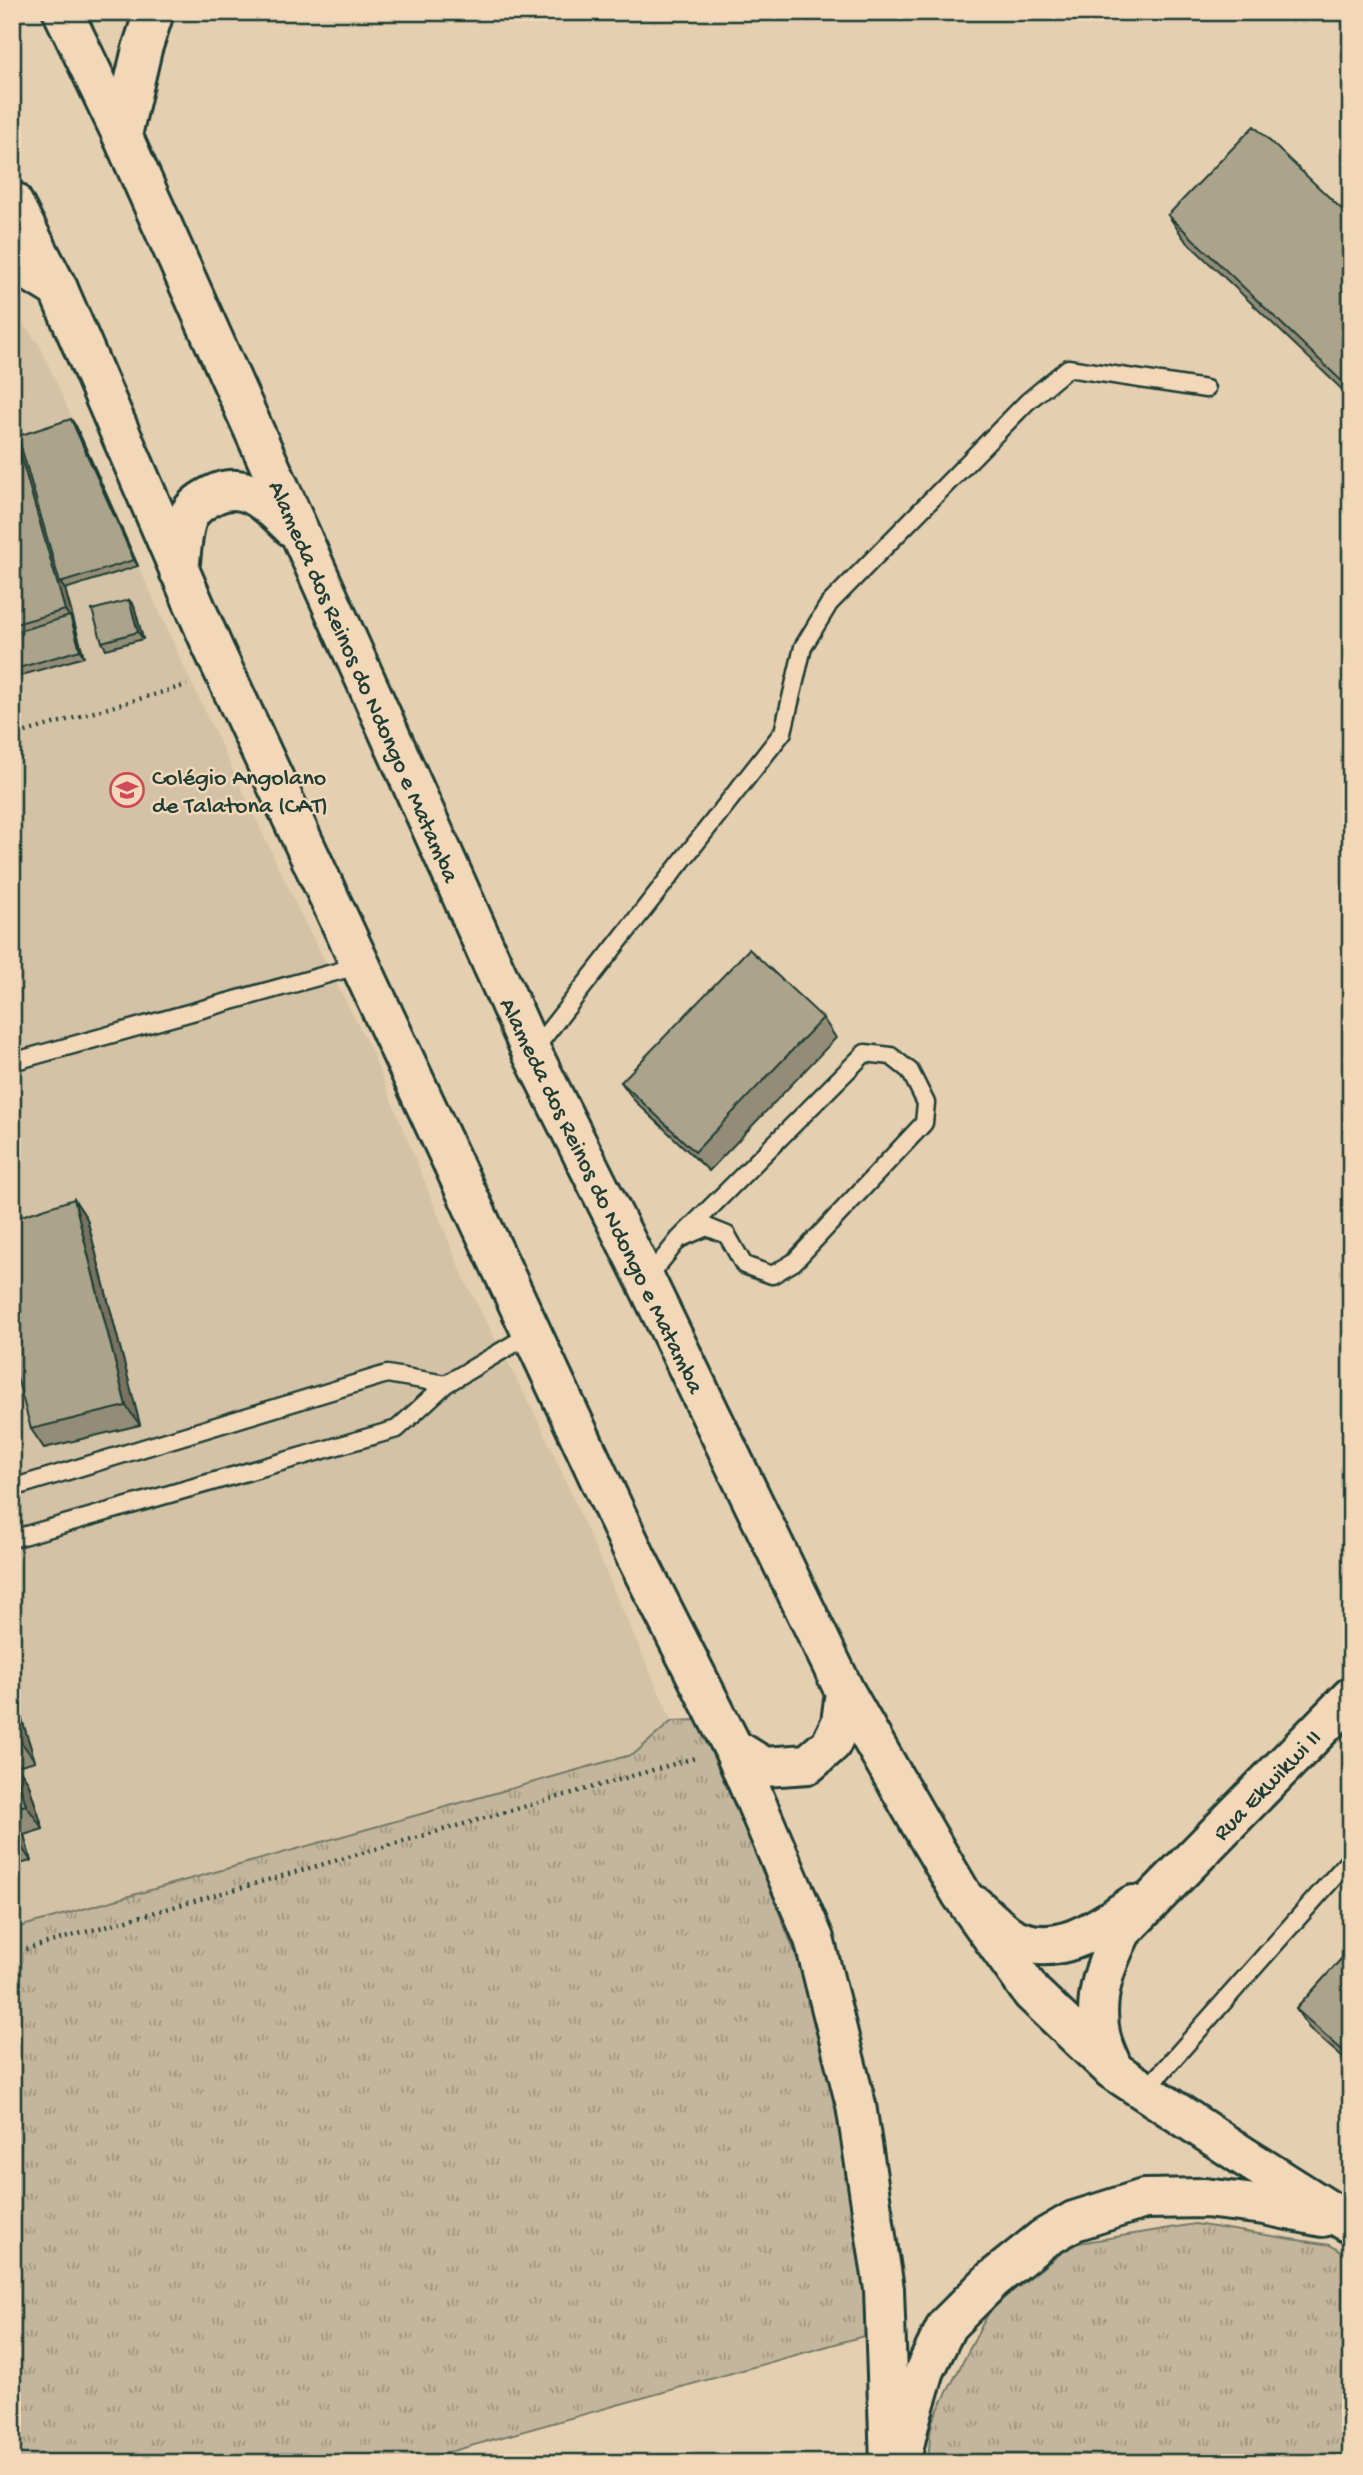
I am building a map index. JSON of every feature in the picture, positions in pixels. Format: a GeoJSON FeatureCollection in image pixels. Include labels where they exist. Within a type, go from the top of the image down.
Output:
{"type":"FeatureCollection","features":[{"type":"Feature","properties":{"kind":"main road","name":"Alameda dos Reinos do Ndongo e Matamba"},"geometry":{"type":"LineString","coordinates":[[63,12],[122,135],[532,1053],[845,1692],[962,1895],[1032,1993],[1113,2070],[1350,2224]]}},
{"type":"Feature","properties":{"kind":"main road"},"geometry":{"type":"LineString","coordinates":[[122,135],[142,49],[154,12]]}},
{"type":"Feature","properties":{"kind":"main road"},"geometry":{"type":"LineString","coordinates":[[12,201],[58,289],[224,673],[636,1557],[733,1748],[814,1939],[856,2105],[884,2288],[890,2463]]}},
{"type":"Feature","properties":{"kind":"main road"},"geometry":{"type":"LineString","coordinates":[[12,261],[58,289]]}},
{"type":"Feature","properties":{"kind":"main road"},"geometry":{"type":"LineString","coordinates":[[179,571],[188,517],[200,502],[217,493],[234,488],[264,499],[299,533]]}},
{"type":"Feature","properties":{"kind":"main road"},"geometry":{"type":"LineString","coordinates":[[733,1748],[764,1767],[808,1765],[831,1744],[841,1723],[845,1692]]}},
{"type":"Feature","properties":{"kind":"main road","name":"Rua Ekwikwi II"},"geometry":{"type":"LineString","coordinates":[[1113,2070],[1100,2033],[1098,1992],[1108,1958],[1122,1931],[1351,1696]]}},
{"type":"Feature","properties":{"kind":"main road","name":"Rua Ekwikwi II"},"geometry":{"type":"LineString","coordinates":[[962,1895],[1009,1935],[1033,1945],[1060,1944],[1099,1930],[1181,1872]]}},
{"type":"Feature","properties":{"kind":"main road"},"geometry":{"type":"LineString","coordinates":[[900,2463],[925,2370],[947,2325],[992,2280],[1043,2239],[1074,2221],[1144,2199],[1205,2198],[1264,2205],[1350,2224]]}},
{"type":"Feature","properties":{"kind":"lane"},"geometry":{"type":"LineString","coordinates":[[532,1053],[783,732],[803,647],[829,604],[1027,402],[1068,368],[1206,390]]}},
{"type":"Feature","properties":{"kind":"lane"},"geometry":{"type":"LineString","coordinates":[[12,1062],[361,965]]}},
{"type":"Feature","properties":{"kind":"lane"},"geometry":{"type":"LineString","coordinates":[[646,1281],[680,1239],[865,1053],[891,1056],[910,1071],[926,1103],[923,1123],[794,1262],[772,1275],[744,1265],[727,1235],[707,1227],[680,1239]]}},
{"type":"Feature","properties":{"kind":"lane"},"geometry":{"type":"LineString","coordinates":[[12,1539],[397,1429],[446,1384],[532,1333]]}},
{"type":"Feature","properties":{"kind":"lane"},"geometry":{"type":"LineString","coordinates":[[12,1489],[387,1374],[446,1384]]}},
{"type":"Feature","properties":{"kind":"lane"},"geometry":{"type":"LineString","coordinates":[[1144,2092],[1351,1858]]}},
{"type":"Feature","properties":{"kind":"path"},"geometry":{"type":"LineString","coordinates":[[12,736],[224,673]]}},
{"type":"Feature","properties":{"kind":"path"},"geometry":{"type":"LineString","coordinates":[[12,1953],[733,1748]]}},
{"type":"Feature","properties":{"kind":"shaded area"},"geometry":{"type":"Polygon","coordinates":[[[12,310],[39,344],[180,658],[301,915],[371,1050],[465,1281],[541,1426],[672,1721],[634,1754],[12,1928],[12,310]]]}},
{"type":"Feature","properties":{"kind":"green space"},"geometry":{"type":"Polygon","coordinates":[[[697,1720],[753,1846],[799,1963],[842,2129],[871,2334],[410,2463],[12,2463],[12,1929],[634,1754],[672,1721],[697,1720]]]}},
{"type":"Feature","properties":{"kind":"green space"},"geometry":{"type":"Polygon","coordinates":[[[1195,2224],[1330,2245],[1351,2258],[1351,2463],[928,2463],[931,2423],[991,2308],[1073,2244],[1195,2224]]]}},
{"type":"Feature","properties":{"kind":"building"},"geometry":{"type":"Polygon","coordinates":[[[1254,126],[1351,218],[1351,390],[1168,215],[1254,126]]]}},
{"type":"Feature","properties":{"kind":"building"},"geometry":{"type":"Polygon","coordinates":[[[71,419],[134,560],[60,583],[18,436],[71,419]]]}},
{"type":"Feature","properties":{"kind":"building"},"geometry":{"type":"Polygon","coordinates":[[[12,426],[65,610],[12,625],[12,426]]]}},
{"type":"Feature","properties":{"kind":"building"},"geometry":{"type":"Polygon","coordinates":[[[129,600],[138,632],[102,642],[92,610],[129,600]]]}},
{"type":"Feature","properties":{"kind":"building"},"geometry":{"type":"Polygon","coordinates":[[[70,616],[80,650],[12,670],[12,633],[70,616]]]}},
{"type":"Feature","properties":{"kind":"building"},"geometry":{"type":"Polygon","coordinates":[[[749,949],[823,1018],[695,1152],[621,1082],[749,949]]]}},
{"type":"Feature","properties":{"kind":"building"},"geometry":{"type":"Polygon","coordinates":[[[74,1199],[126,1406],[31,1429],[12,1359],[12,1219],[74,1199]]]}},
{"type":"Feature","properties":{"kind":"building"},"geometry":{"type":"Polygon","coordinates":[[[12,1720],[17,1736],[12,1738],[12,1720]]]}},
{"type":"Feature","properties":{"kind":"building"},"geometry":{"type":"Polygon","coordinates":[[[12,1762],[26,1805],[12,1809],[12,1762]]]}},
{"type":"Feature","properties":{"kind":"building"},"geometry":{"type":"Polygon","coordinates":[[[1351,1948],[1351,2058],[1296,2009],[1351,1948]]]}},
{"type":"Feature","properties":{"kind":"place","name":"Colégio Angolano de Talatona (CAT)"},"geometry":{"type":"Point","coordinates":[127,790]}}]}
